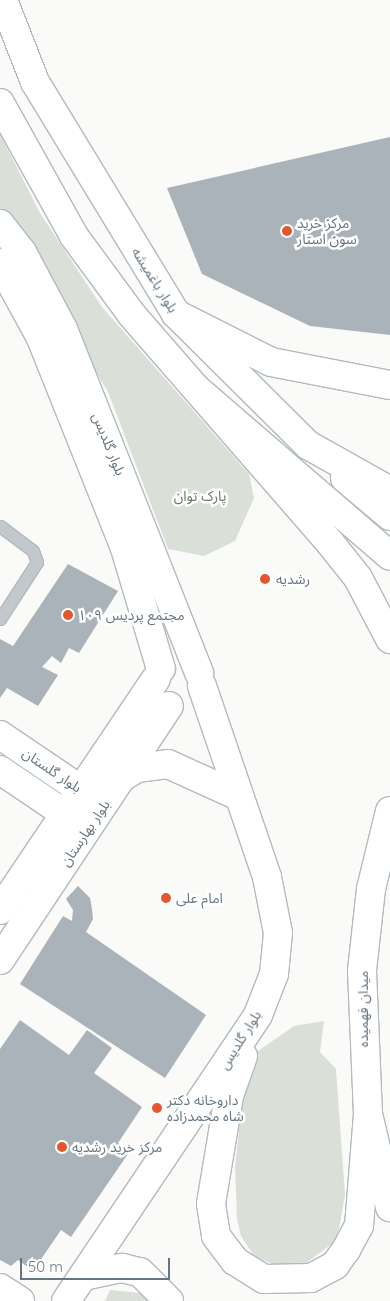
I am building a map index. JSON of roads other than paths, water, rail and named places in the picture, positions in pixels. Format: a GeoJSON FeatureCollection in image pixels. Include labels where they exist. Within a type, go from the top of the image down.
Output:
{"type":"FeatureCollection","features":[{"type":"Feature","properties":{"kind":"main road","name":"بلوار باغمیشه"},"geometry":{"type":"LineString","coordinates":[[3,0],[35,82],[176,314],[308,445],[390,491]]}},
{"type":"Feature","properties":{"kind":"main road"},"geometry":{"type":"LineString","coordinates":[[0,103],[74,236],[132,314],[199,391],[272,481],[358,578],[390,602]]}},
{"type":"Feature","properties":{"kind":"main road","name":"بلوار گلدیس"},"geometry":{"type":"LineString","coordinates":[[0,224],[22,252],[63,328],[200,680],[236,796],[267,876],[278,933],[274,974],[258,1015],[66,1301]]}},
{"type":"Feature","properties":{"kind":"main road","name":"بلوار گلدیس"},"geometry":{"type":"LineString","coordinates":[[0,263],[41,338],[124,545],[159,650],[158,674]]}},
{"type":"Feature","properties":{"kind":"main road"},"geometry":{"type":"LineString","coordinates":[[176,314],[271,362],[390,385]]}},
{"type":"Feature","properties":{"kind":"main road"},"geometry":{"type":"LineString","coordinates":[[199,391],[390,556]]}},
{"type":"Feature","properties":{"kind":"main road"},"geometry":{"type":"LineString","coordinates":[[308,445],[390,516]]}},
{"type":"Feature","properties":{"kind":"main road"},"geometry":{"type":"LineString","coordinates":[[358,578],[390,639]]}},
{"type":"Feature","properties":{"kind":"main road"},"geometry":{"type":"LineString","coordinates":[[178,661],[200,680],[191,705],[169,706],[156,692],[158,674],[178,661]]}},
{"type":"Feature","properties":{"kind":"main road","name":"بلوار بهارستان"},"geometry":{"type":"LineString","coordinates":[[0,910],[158,674]]}},
{"type":"Feature","properties":{"kind":"main road","name":"بلوار بهارستان"},"geometry":{"type":"LineString","coordinates":[[0,960],[169,706]]}},
{"type":"Feature","properties":{"kind":"main road","name":"بلوار گلستان"},"geometry":{"type":"LineString","coordinates":[[0,735],[104,805]]}},
{"type":"Feature","properties":{"kind":"main road"},"geometry":{"type":"LineString","coordinates":[[122,777],[137,768],[168,764],[236,796]]}},
{"type":"Feature","properties":{"kind":"main road"},"geometry":{"type":"LineString","coordinates":[[0,770],[88,829]]}},
{"type":"Feature","properties":{"kind":"main road","name":"میدان فهمیده"},"geometry":{"type":"LineString","coordinates":[[390,811],[371,889],[362,971],[368,1114],[390,1207]]}},
{"type":"Feature","properties":{"kind":"main road"},"geometry":{"type":"LineString","coordinates":[[258,1015],[229,1096],[211,1204],[216,1236],[236,1262],[264,1280],[288,1282],[311,1278],[335,1264],[359,1226],[368,1114]]}},
{"type":"Feature","properties":{"kind":"main road"},"geometry":{"type":"LineString","coordinates":[[83,1276],[122,1268],[140,1272],[170,1297]]}},
{"type":"Feature","properties":{"kind":"main road"},"geometry":{"type":"LineString","coordinates":[[0,1288],[20,1301]]}},
{"type":"Feature","properties":{"kind":"lane"},"geometry":{"type":"LineString","coordinates":[[0,526],[33,551],[38,562],[0,619]]}},
{"type":"Feature","properties":{"kind":"place","name":"مرکز خرید سون استار"},"geometry":{"type":"Point","coordinates":[287,231]}},
{"type":"Feature","properties":{"kind":"place","name":"رشدیه"},"geometry":{"type":"Point","coordinates":[265,579]}},
{"type":"Feature","properties":{"kind":"place","name":"مجتمع پردیس ۱۰۹"},"geometry":{"type":"Point","coordinates":[68,615]}},
{"type":"Feature","properties":{"kind":"place","name":"امام علی"},"geometry":{"type":"Point","coordinates":[166,898]}},
{"type":"Feature","properties":{"kind":"place","name":"داروخانه دکتر شاه محمدزاده"},"geometry":{"type":"Point","coordinates":[157,1108]}},
{"type":"Feature","properties":{"kind":"place","name":"مرکز خرید رشدیه"},"geometry":{"type":"Point","coordinates":[62,1147]}},
{"type":"Feature","properties":{"kind":"park label","name":"پارک توان"},"geometry":{"type":"Point","coordinates":[200,496]}}]}
